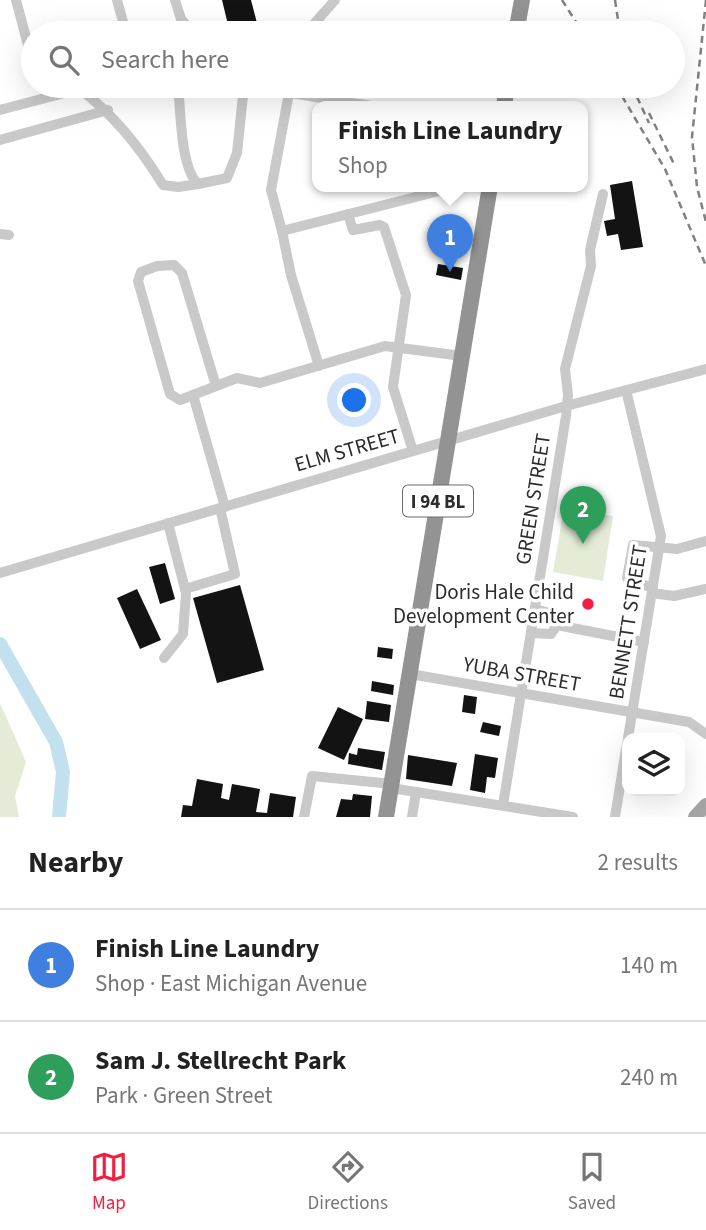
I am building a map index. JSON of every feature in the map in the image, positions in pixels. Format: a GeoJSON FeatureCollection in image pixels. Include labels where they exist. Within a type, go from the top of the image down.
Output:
{"type":"FeatureCollection","features":[{"type":"Feature","properties":{"kind":"highway"},"geometry":{"type":"LineString","coordinates":[[518,21],[522,0]]}},
{"type":"Feature","properties":{"kind":"highway","name":"I 94 BL"},"geometry":{"type":"LineString","coordinates":[[386,817],[489,192]]}},
{"type":"Feature","properties":{"kind":"main road"},"geometry":{"type":"LineString","coordinates":[[695,817],[706,805]]}},
{"type":"Feature","properties":{"kind":"street"},"geometry":{"type":"LineString","coordinates":[[16,0],[22,21]]}},
{"type":"Feature","properties":{"kind":"street"},"geometry":{"type":"LineString","coordinates":[[117,0],[123,21]]}},
{"type":"Feature","properties":{"kind":"street"},"geometry":{"type":"LineString","coordinates":[[175,0],[183,21]]}},
{"type":"Feature","properties":{"kind":"street"},"geometry":{"type":"LineString","coordinates":[[317,21],[335,0]]}},
{"type":"Feature","properties":{"kind":"street"},"geometry":{"type":"LineString","coordinates":[[0,110],[43,98]]}},
{"type":"Feature","properties":{"kind":"street"},"geometry":{"type":"LineString","coordinates":[[97,98],[148,157],[163,185],[178,187],[227,177],[237,153],[244,98]]}},
{"type":"Feature","properties":{"kind":"street"},"geometry":{"type":"LineString","coordinates":[[179,98],[186,158],[191,177],[198,184]]}},
{"type":"Feature","properties":{"kind":"street"},"geometry":{"type":"LineString","coordinates":[[288,98],[271,190],[291,275],[319,366]]}},
{"type":"Feature","properties":{"kind":"street"},"geometry":{"type":"LineString","coordinates":[[321,98],[339,101]]}},
{"type":"Feature","properties":{"kind":"street"},"geometry":{"type":"LineString","coordinates":[[0,140],[108,110]]}},
{"type":"Feature","properties":{"kind":"street"},"geometry":{"type":"LineString","coordinates":[[282,231],[442,192]]}},
{"type":"Feature","properties":{"kind":"street","name":"GREEN STREET"},"geometry":{"type":"LineString","coordinates":[[503,805],[566,406],[565,369],[591,266],[590,250],[603,194]]}},
{"type":"Feature","properties":{"kind":"street"},"geometry":{"type":"LineString","coordinates":[[348,214],[353,230],[380,225],[384,227],[406,295],[393,387],[412,451]]}},
{"type":"Feature","properties":{"kind":"street"},"geometry":{"type":"LineString","coordinates":[[216,386],[182,273],[174,265],[157,266],[141,272],[138,281],[170,394],[180,400],[237,378],[260,383],[385,346],[462,356]]}},
{"type":"Feature","properties":{"kind":"street","name":"ELM STREET"},"geometry":{"type":"LineString","coordinates":[[0,573],[566,406],[706,369]]}},
{"type":"Feature","properties":{"kind":"street","name":"BENNETT STREET"},"geometry":{"type":"LineString","coordinates":[[625,390],[660,523],[660,547],[629,733]]}},
{"type":"Feature","properties":{"kind":"street"},"geometry":{"type":"LineString","coordinates":[[185,589],[234,574],[222,507],[193,394]]}},
{"type":"Feature","properties":{"kind":"street"},"geometry":{"type":"LineString","coordinates":[[164,658],[183,634],[185,589],[168,523]]}},
{"type":"Feature","properties":{"kind":"street"},"geometry":{"type":"LineString","coordinates":[[706,541],[677,549],[633,545],[627,575],[632,583],[674,596],[706,589]]}},
{"type":"Feature","properties":{"kind":"street"},"geometry":{"type":"LineString","coordinates":[[535,609],[550,613],[557,625],[644,642]]}},
{"type":"Feature","properties":{"kind":"street"},"geometry":{"type":"LineString","coordinates":[[531,633],[551,634],[557,625]]}},
{"type":"Feature","properties":{"kind":"street","name":"YUBA STREET"},"geometry":{"type":"LineString","coordinates":[[410,674],[689,722],[706,734]]}},
{"type":"Feature","properties":{"kind":"street"},"geometry":{"type":"LineString","coordinates":[[304,817],[313,776],[391,786],[573,817]]}},
{"type":"Feature","properties":{"kind":"street","name":"BENNETT STREET"},"geometry":{"type":"LineString","coordinates":[[615,817],[622,776]]}},
{"type":"Feature","properties":{"kind":"street"},"geometry":{"type":"LineString","coordinates":[[412,817],[416,792]]}},
{"type":"Feature","properties":{"kind":"green space"},"geometry":{"type":"Polygon","coordinates":[[[564,508],[613,516],[603,581],[553,572],[564,508]]]}},
{"type":"Feature","properties":{"kind":"green space"},"geometry":{"type":"Polygon","coordinates":[[[0,703],[26,762],[15,796],[19,817],[0,817],[0,703]]]}},
{"type":"Feature","properties":{"kind":"building"},"geometry":{"type":"Polygon","coordinates":[[[222,0],[251,0],[256,21],[227,21],[222,0]]]}},
{"type":"Feature","properties":{"kind":"building"},"geometry":{"type":"Polygon","coordinates":[[[632,181],[643,247],[621,250],[618,234],[607,236],[604,221],[615,219],[610,185],[632,181]]]}},
{"type":"Feature","properties":{"kind":"building"},"geometry":{"type":"Polygon","coordinates":[[[438,264],[463,268],[461,280],[436,275],[438,264]]]}},
{"type":"Feature","properties":{"kind":"building"},"geometry":{"type":"Polygon","coordinates":[[[165,563],[175,599],[160,604],[149,567],[165,563]]]}},
{"type":"Feature","properties":{"kind":"building"},"geometry":{"type":"Polygon","coordinates":[[[240,585],[264,670],[217,683],[193,598],[240,585]]]}},
{"type":"Feature","properties":{"kind":"building"},"geometry":{"type":"Polygon","coordinates":[[[137,589],[161,640],[140,649],[117,598],[137,589]]]}},
{"type":"Feature","properties":{"kind":"building"},"geometry":{"type":"Polygon","coordinates":[[[378,647],[393,649],[392,659],[377,657],[378,647]]]}},
{"type":"Feature","properties":{"kind":"building"},"geometry":{"type":"Polygon","coordinates":[[[372,681],[394,685],[393,695],[371,691],[372,681]]]}},
{"type":"Feature","properties":{"kind":"building"},"geometry":{"type":"Polygon","coordinates":[[[464,695],[477,697],[475,714],[462,712],[464,695]]]}},
{"type":"Feature","properties":{"kind":"building"},"geometry":{"type":"Polygon","coordinates":[[[367,701],[391,705],[389,722],[365,719],[367,701]]]}},
{"type":"Feature","properties":{"kind":"building"},"geometry":{"type":"Polygon","coordinates":[[[338,707],[363,719],[344,760],[318,748],[338,707]]]}},
{"type":"Feature","properties":{"kind":"building"},"geometry":{"type":"Polygon","coordinates":[[[483,722],[501,726],[499,736],[480,732],[483,722]]]}},
{"type":"Feature","properties":{"kind":"building"},"geometry":{"type":"Polygon","coordinates":[[[358,748],[385,752],[382,770],[348,764],[349,753],[357,755],[358,748]]]}},
{"type":"Feature","properties":{"kind":"building"},"geometry":{"type":"Polygon","coordinates":[[[475,754],[498,758],[495,778],[487,777],[485,793],[470,790],[475,754]]]}},
{"type":"Feature","properties":{"kind":"building"},"geometry":{"type":"Polygon","coordinates":[[[408,755],[457,763],[452,786],[406,779],[408,755]]]}},
{"type":"Feature","properties":{"kind":"building"},"geometry":{"type":"Polygon","coordinates":[[[197,779],[223,784],[221,798],[229,800],[232,784],[260,789],[256,812],[267,813],[270,793],[296,797],[293,817],[181,817],[183,805],[192,806],[197,779]]]}},
{"type":"Feature","properties":{"kind":"building"},"geometry":{"type":"Polygon","coordinates":[[[353,794],[372,796],[370,817],[336,817],[341,799],[352,800],[353,794]]]}},
{"type":"Feature","properties":{"kind":"waterway"},"geometry":{"type":"LineString","coordinates":[[0,644],[56,742],[63,772],[59,817]]}},
{"type":"Feature","properties":{"kind":"railway"},"geometry":{"type":"LineString","coordinates":[[562,0],[575,21]]}},
{"type":"Feature","properties":{"kind":"railway"},"geometry":{"type":"LineString","coordinates":[[615,0],[618,21]]}},
{"type":"Feature","properties":{"kind":"railway"},"geometry":{"type":"LineString","coordinates":[[706,0],[692,137],[697,187],[706,222]]}},
{"type":"Feature","properties":{"kind":"railway"},"geometry":{"type":"LineString","coordinates":[[623,98],[665,169],[706,266]]}},
{"type":"Feature","properties":{"kind":"railway"},"geometry":{"type":"LineString","coordinates":[[638,98],[649,123]]}},
{"type":"Feature","properties":{"kind":"railway"},"geometry":{"type":"LineString","coordinates":[[649,113],[675,166]]}},
{"type":"Feature","properties":{"kind":"place","name":"Finish Line Laundry"},"geometry":{"type":"Point","coordinates":[450,272]}},
{"type":"Feature","properties":{"kind":"place","name":"Sam J. Stellrecht Park"},"geometry":{"type":"Point","coordinates":[583,544]}},
{"type":"Feature","properties":{"kind":"place","name":"Doris Hale Child Development Center"},"geometry":{"type":"Point","coordinates":[588,604]}}]}
